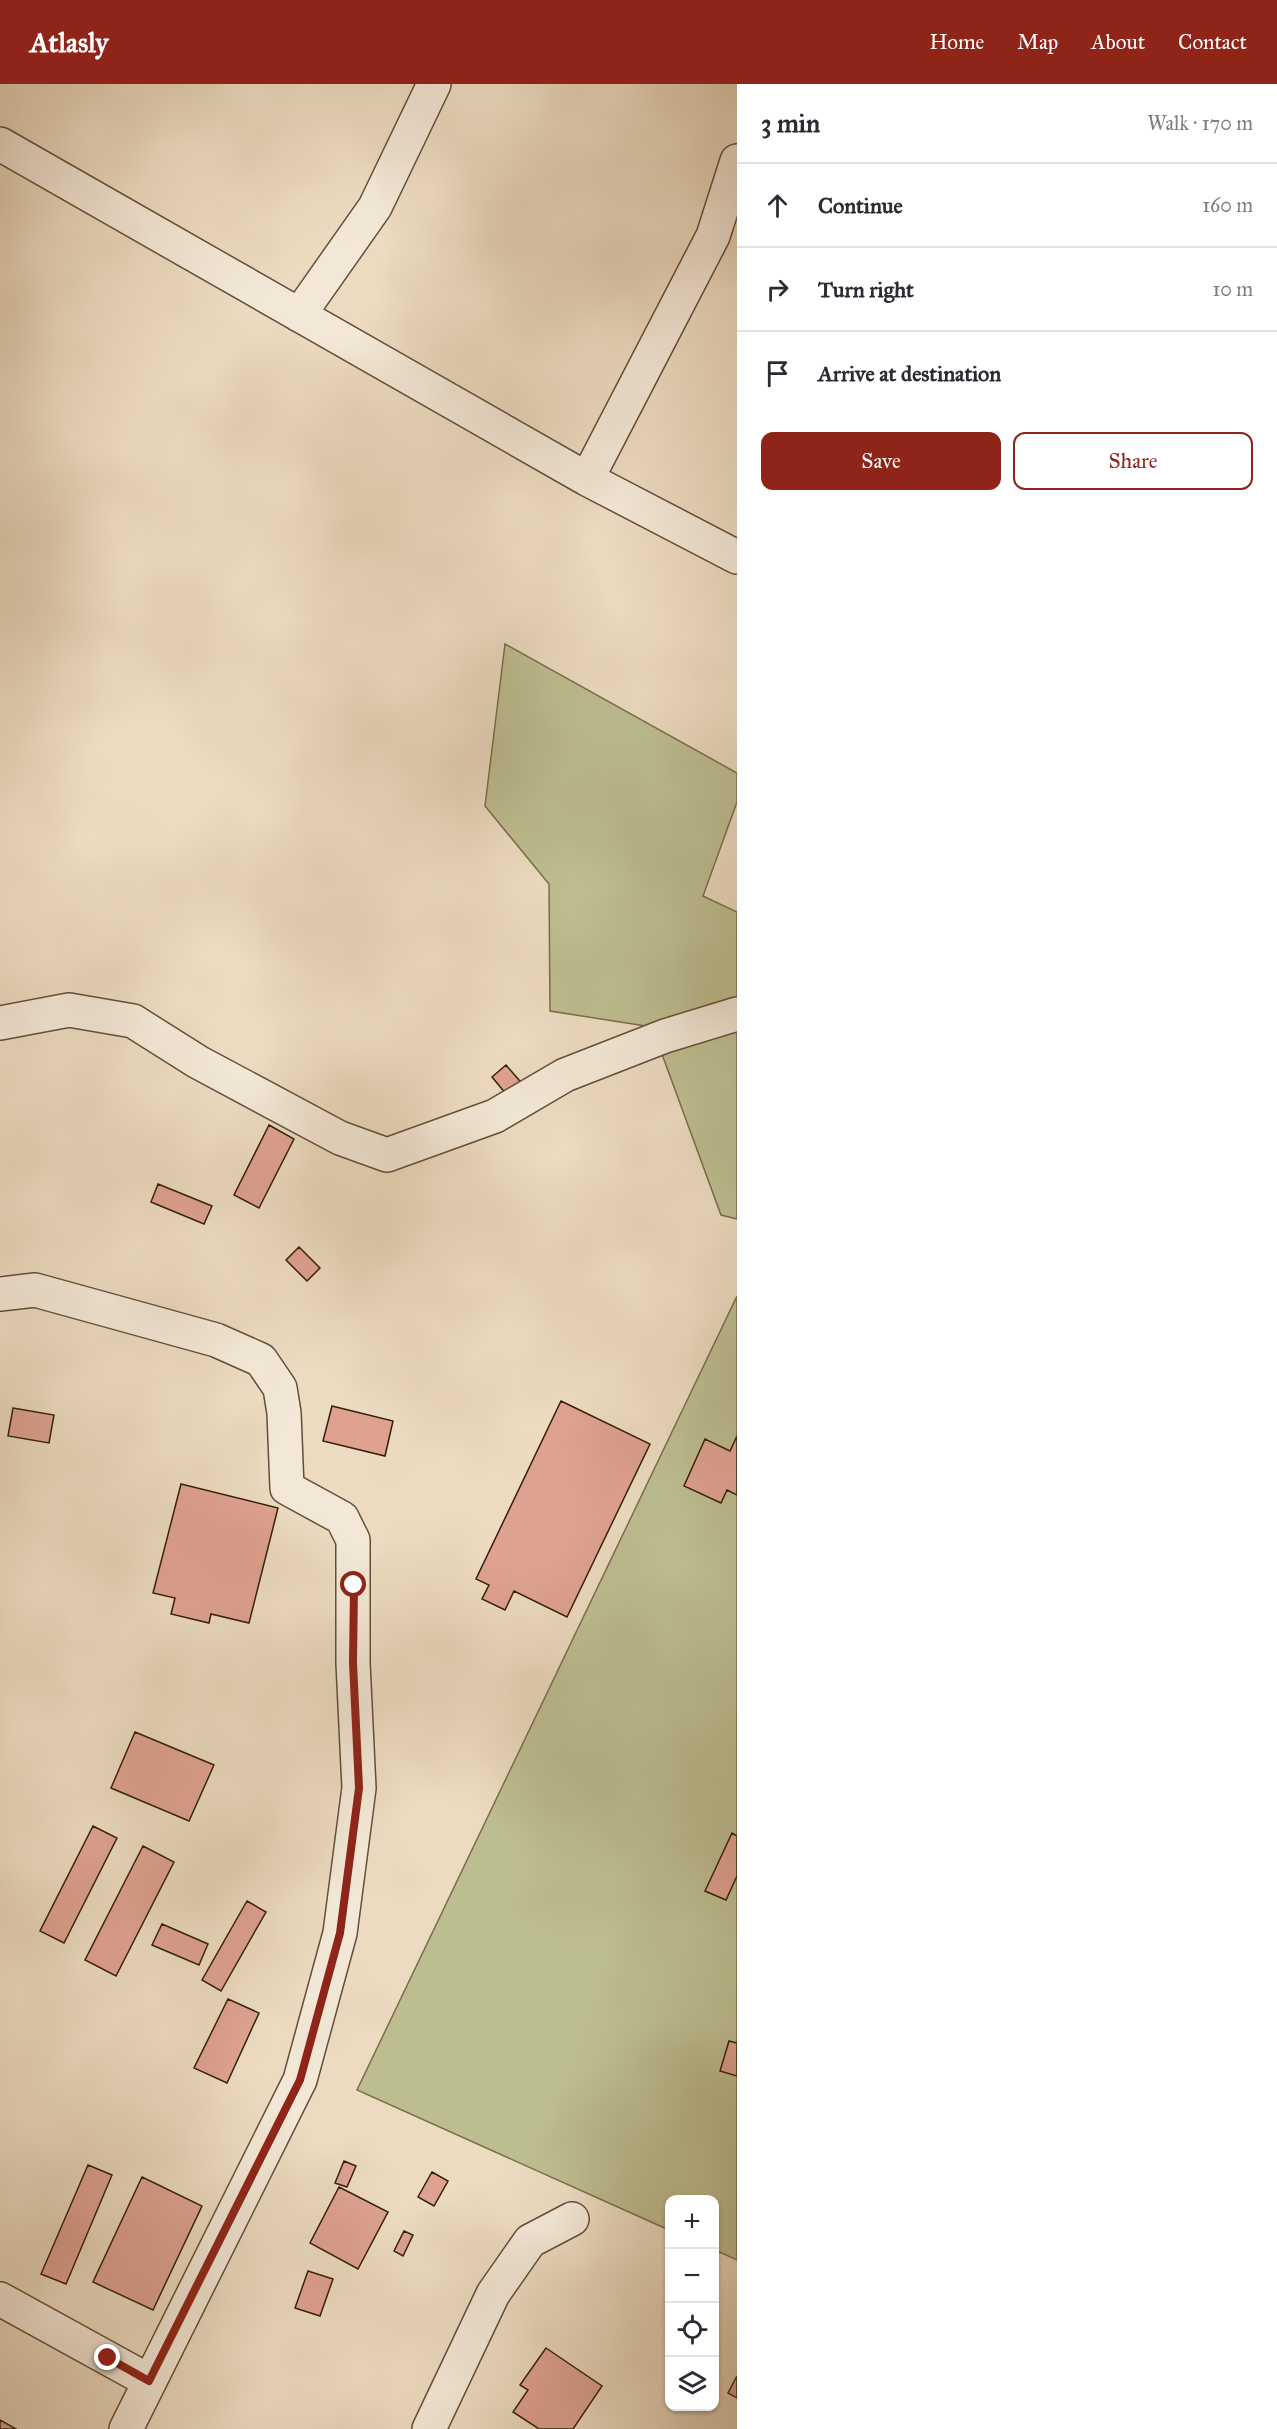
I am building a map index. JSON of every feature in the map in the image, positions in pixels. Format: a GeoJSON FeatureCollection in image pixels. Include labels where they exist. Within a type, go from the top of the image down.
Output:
{"type":"FeatureCollection","features":[{"type":"Feature","properties":{"kind":"street"},"geometry":{"type":"LineString","coordinates":[[299,315],[375,207],[434,84]]}},
{"type":"Feature","properties":{"kind":"street"},"geometry":{"type":"LineString","coordinates":[[0,144],[587,479],[737,557]]}},
{"type":"Feature","properties":{"kind":"street"},"geometry":{"type":"LineString","coordinates":[[587,479],[713,236],[737,160]]}},
{"type":"Feature","properties":{"kind":"street"},"geometry":{"type":"LineString","coordinates":[[0,1023],[69,1010],[133,1021],[198,1062],[340,1138],[387,1155],[495,1116],[565,1075],[665,1036],[737,1014]]}},
{"type":"Feature","properties":{"kind":"street"},"geometry":{"type":"LineString","coordinates":[[0,1293],[35,1290],[216,1340],[261,1360],[280,1388],[284,1413],[286,1488],[342,1518],[354,1540],[353,1663],[359,1788],[340,1933],[300,2080],[126,2429]]}},
{"type":"Feature","properties":{"kind":"street"},"geometry":{"type":"LineString","coordinates":[[429,2429],[493,2294],[530,2241],[572,2219]]}},
{"type":"Feature","properties":{"kind":"street"},"geometry":{"type":"LineString","coordinates":[[0,2299],[149,2381]]}},
{"type":"Feature","properties":{"kind":"green space"},"geometry":{"type":"Polygon","coordinates":[[[505,644],[737,773],[737,802],[703,896],[737,912],[737,1219],[721,1215],[652,1027],[550,1011],[549,884],[485,806],[505,644]]]}},
{"type":"Feature","properties":{"kind":"green space"},"geometry":{"type":"Polygon","coordinates":[[[737,1296],[737,2260],[719,2252],[719,2195],[665,2195],[665,2228],[357,2090],[737,1296]]]}},
{"type":"Feature","properties":{"kind":"building"},"geometry":{"type":"Polygon","coordinates":[[[506,1065],[526,1088],[512,1101],[492,1077],[506,1065]]]}},
{"type":"Feature","properties":{"kind":"building"},"geometry":{"type":"Polygon","coordinates":[[[269,1125],[294,1139],[259,1208],[234,1195],[269,1125]]]}},
{"type":"Feature","properties":{"kind":"building"},"geometry":{"type":"Polygon","coordinates":[[[158,1184],[212,1206],[204,1224],[151,1202],[158,1184]]]}},
{"type":"Feature","properties":{"kind":"building"},"geometry":{"type":"Polygon","coordinates":[[[299,1247],[320,1268],[307,1281],[286,1260],[299,1247]]]}},
{"type":"Feature","properties":{"kind":"building"},"geometry":{"type":"Polygon","coordinates":[[[561,1401],[650,1444],[567,1617],[514,1591],[505,1610],[482,1599],[489,1585],[476,1579],[561,1401]]]}},
{"type":"Feature","properties":{"kind":"building"},"geometry":{"type":"Polygon","coordinates":[[[332,1406],[393,1421],[385,1456],[323,1441],[332,1406]]]}},
{"type":"Feature","properties":{"kind":"building"},"geometry":{"type":"Polygon","coordinates":[[[13,1408],[54,1415],[49,1443],[8,1436],[13,1408]]]}},
{"type":"Feature","properties":{"kind":"building"},"geometry":{"type":"Polygon","coordinates":[[[737,1436],[737,1495],[727,1490],[721,1503],[684,1486],[705,1439],[730,1451],[737,1436]]]}},
{"type":"Feature","properties":{"kind":"building"},"geometry":{"type":"Polygon","coordinates":[[[181,1484],[278,1508],[249,1623],[211,1614],[209,1623],[171,1614],[175,1598],[153,1593],[181,1484]]]}},
{"type":"Feature","properties":{"kind":"building"},"geometry":{"type":"Polygon","coordinates":[[[135,1732],[214,1765],[189,1821],[111,1788],[135,1732]]]}},
{"type":"Feature","properties":{"kind":"building"},"geometry":{"type":"Polygon","coordinates":[[[93,1826],[117,1838],[64,1943],[40,1931],[93,1826]]]}},
{"type":"Feature","properties":{"kind":"building"},"geometry":{"type":"Polygon","coordinates":[[[732,1833],[737,1836],[737,1876],[726,1900],[705,1891],[732,1833]]]}},
{"type":"Feature","properties":{"kind":"building"},"geometry":{"type":"Polygon","coordinates":[[[143,1846],[174,1862],[116,1976],[85,1960],[143,1846]]]}},
{"type":"Feature","properties":{"kind":"building"},"geometry":{"type":"Polygon","coordinates":[[[247,1901],[266,1912],[221,1991],[202,1980],[247,1901]]]}},
{"type":"Feature","properties":{"kind":"building"},"geometry":{"type":"Polygon","coordinates":[[[162,1924],[208,1944],[199,1965],[152,1945],[162,1924]]]}},
{"type":"Feature","properties":{"kind":"building"},"geometry":{"type":"Polygon","coordinates":[[[228,1999],[259,2013],[227,2083],[194,2068],[228,1999]]]}},
{"type":"Feature","properties":{"kind":"building"},"geometry":{"type":"Polygon","coordinates":[[[729,2041],[737,2043],[737,2076],[720,2071],[729,2041]]]}},
{"type":"Feature","properties":{"kind":"building"},"geometry":{"type":"Polygon","coordinates":[[[344,2161],[356,2166],[347,2187],[335,2183],[344,2161]]]}},
{"type":"Feature","properties":{"kind":"building"},"geometry":{"type":"Polygon","coordinates":[[[88,2165],[112,2175],[66,2284],[41,2274],[88,2165]]]}},
{"type":"Feature","properties":{"kind":"building"},"geometry":{"type":"Polygon","coordinates":[[[432,2172],[448,2181],[434,2206],[418,2197],[432,2172]]]}},
{"type":"Feature","properties":{"kind":"building"},"geometry":{"type":"Polygon","coordinates":[[[142,2177],[202,2206],[153,2310],[93,2282],[142,2177]]]}},
{"type":"Feature","properties":{"kind":"building"},"geometry":{"type":"Polygon","coordinates":[[[339,2187],[388,2212],[358,2269],[310,2243],[339,2187]]]}},
{"type":"Feature","properties":{"kind":"building"},"geometry":{"type":"Polygon","coordinates":[[[404,2231],[413,2235],[403,2256],[394,2251],[404,2231]]]}},
{"type":"Feature","properties":{"kind":"building"},"geometry":{"type":"Polygon","coordinates":[[[308,2271],[333,2279],[320,2316],[295,2308],[308,2271]]]}},
{"type":"Feature","properties":{"kind":"building"},"geometry":{"type":"Polygon","coordinates":[[[546,2348],[602,2386],[573,2429],[539,2429],[513,2412],[528,2390],[520,2385],[546,2348]]]}},
{"type":"Feature","properties":{"kind":"building"},"geometry":{"type":"Polygon","coordinates":[[[737,2376],[737,2398],[728,2393],[737,2376]]]}},
{"type":"Feature","properties":{"kind":"building"},"geometry":{"type":"Polygon","coordinates":[[[0,2420],[16,2429],[0,2429],[0,2420]]]}},
{"type":"Feature","properties":{"kind":"route"},"geometry":{"type":"LineString","coordinates":[[108,2358],[149,2381],[300,2080],[340,1933],[359,1788],[353,1663],[354,1585]]}}]}
